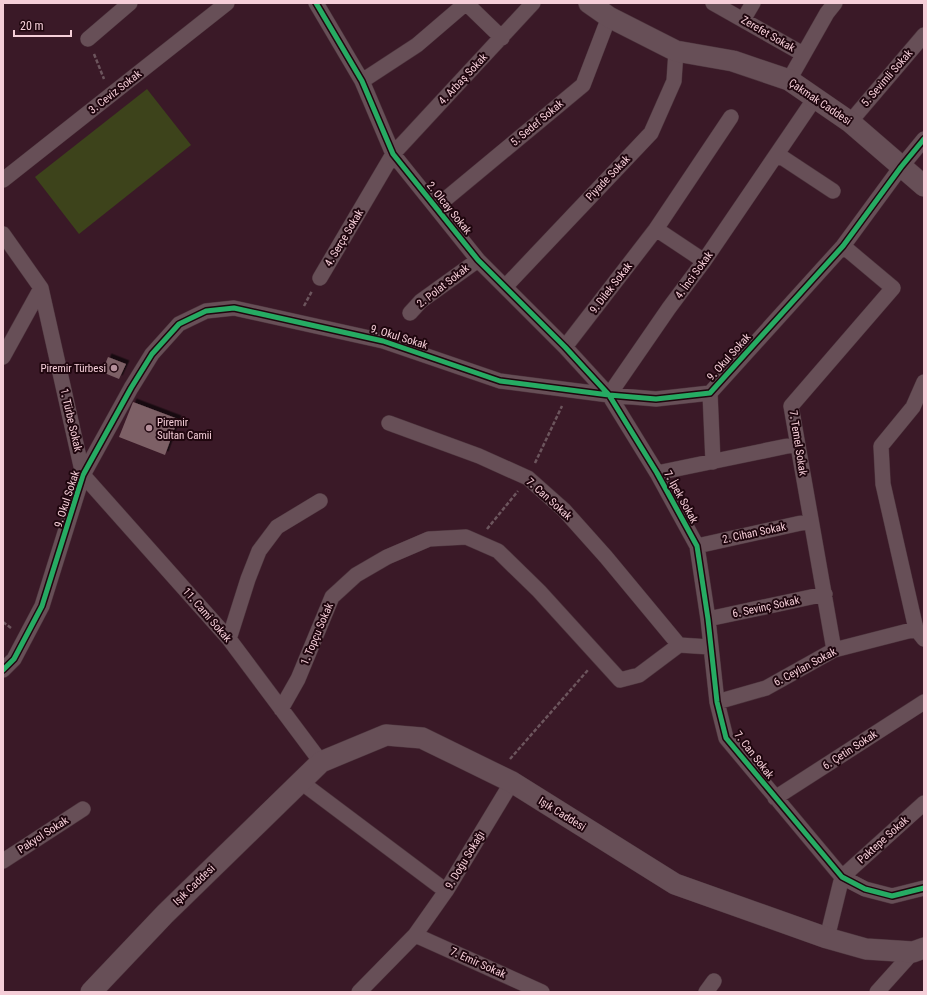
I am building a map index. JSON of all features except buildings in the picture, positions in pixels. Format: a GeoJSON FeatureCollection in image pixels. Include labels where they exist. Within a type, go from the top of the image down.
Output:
{"type":"FeatureCollection","features":[{"type":"Feature","properties":{"kind":"main road","name":"Çakmak Caddesi"},"geometry":{"type":"LineString","coordinates":[[589,3],[609,17],[676,50],[734,61],[789,80],[850,122],[924,186]]}},
{"type":"Feature","properties":{"kind":"main road","name":"Işık Caddesi"},"geometry":{"type":"LineString","coordinates":[[91,992],[165,914],[321,762],[386,735],[422,738],[504,778],[675,884],[827,938],[866,950],[918,950]]}},
{"type":"Feature","properties":{"kind":"street"},"geometry":{"type":"LineString","coordinates":[[88,39],[130,3]]}},
{"type":"Feature","properties":{"kind":"street","name":"3. Ceviz Sokak"},"geometry":{"type":"LineString","coordinates":[[3,180],[227,3]]}},
{"type":"Feature","properties":{"kind":"street","name":"2. Olcay Sokak"},"geometry":{"type":"LineString","coordinates":[[316,3],[362,81],[393,154],[478,260],[565,347],[609,394]]}},
{"type":"Feature","properties":{"kind":"street"},"geometry":{"type":"LineString","coordinates":[[362,81],[417,45],[466,3],[502,38]]}},
{"type":"Feature","properties":{"kind":"street","name":"4. Arbaş Sokak"},"geometry":{"type":"LineString","coordinates":[[393,154],[533,3]]}},
{"type":"Feature","properties":{"kind":"street","name":"Zerefet Sokak"},"geometry":{"type":"LineString","coordinates":[[713,3],[803,54]]}},
{"type":"Feature","properties":{"kind":"street"},"geometry":{"type":"LineString","coordinates":[[743,20],[753,3]]}},
{"type":"Feature","properties":{"kind":"street"},"geometry":{"type":"LineString","coordinates":[[789,80],[827,13],[835,3]]}},
{"type":"Feature","properties":{"kind":"street","name":"5. Sedef Sokak"},"geometry":{"type":"LineString","coordinates":[[436,207],[583,85],[609,17]]}},
{"type":"Feature","properties":{"kind":"street","name":"5. Sevimli Sokak"},"geometry":{"type":"LineString","coordinates":[[850,122],[924,35]]}},
{"type":"Feature","properties":{"kind":"street","name":"Piyade Sokak"},"geometry":{"type":"LineString","coordinates":[[505,287],[651,133],[674,81],[676,50]]}},
{"type":"Feature","properties":{"kind":"street","name":"4. İnci Sokak"},"geometry":{"type":"LineString","coordinates":[[609,394],[704,261],[815,98]]}},
{"type":"Feature","properties":{"kind":"street","name":"9. Dilek Sokak"},"geometry":{"type":"LineString","coordinates":[[565,347],[656,229],[731,117]]}},
{"type":"Feature","properties":{"kind":"street","name":"9. Okul Sokak"},"geometry":{"type":"LineString","coordinates":[[3,670],[14,659],[42,606],[83,475],[130,388],[152,354],[179,324],[206,311],[234,308],[383,341],[500,380],[570,390],[656,399],[710,393],[843,246],[901,167],[924,139]]}},
{"type":"Feature","properties":{"kind":"street","name":"4. Serçe Sokak"},"geometry":{"type":"LineString","coordinates":[[320,278],[393,154]]}},
{"type":"Feature","properties":{"kind":"street"},"geometry":{"type":"LineString","coordinates":[[777,154],[833,192]]}},
{"type":"Feature","properties":{"kind":"street"},"geometry":{"type":"LineString","coordinates":[[656,229],[704,261]]}},
{"type":"Feature","properties":{"kind":"street","name":"1. Türbe Sokak"},"geometry":{"type":"LineString","coordinates":[[3,234],[41,288],[83,475]]}},
{"type":"Feature","properties":{"kind":"street","name":"7. Temel Sokak"},"geometry":{"type":"LineString","coordinates":[[834,650],[825,594],[810,521],[791,406],[893,288],[843,246]]}},
{"type":"Feature","properties":{"kind":"street","name":"2. Polat Sokak"},"geometry":{"type":"LineString","coordinates":[[410,313],[421,301],[478,260]]}},
{"type":"Feature","properties":{"kind":"street"},"geometry":{"type":"LineString","coordinates":[[3,357],[41,288]]}},
{"type":"Feature","properties":{"kind":"street"},"geometry":{"type":"LineString","coordinates":[[920,634],[883,484],[881,446],[919,407],[924,382]]}},
{"type":"Feature","properties":{"kind":"street"},"geometry":{"type":"LineString","coordinates":[[710,393],[714,462]]}},
{"type":"Feature","properties":{"kind":"street","name":"7. İpek Sokak"},"geometry":{"type":"LineString","coordinates":[[609,394],[657,474],[697,546],[708,619]]}},
{"type":"Feature","properties":{"kind":"street","name":"7. Can Sokak"},"geometry":{"type":"LineString","coordinates":[[388,423],[479,456],[528,478],[564,510],[606,557],[679,645]]}},
{"type":"Feature","properties":{"kind":"street"},"geometry":{"type":"LineString","coordinates":[[657,474],[797,444]]}},
{"type":"Feature","properties":{"kind":"street","name":"11. Cami Sokak"},"geometry":{"type":"LineString","coordinates":[[83,475],[229,638],[321,762]]}},
{"type":"Feature","properties":{"kind":"street"},"geometry":{"type":"LineString","coordinates":[[229,638],[258,551],[277,527],[320,500]]}},
{"type":"Feature","properties":{"kind":"street","name":"2. Cihan Sokak"},"geometry":{"type":"LineString","coordinates":[[697,546],[810,521]]}},
{"type":"Feature","properties":{"kind":"street","name":"1. Topçu Sokak"},"geometry":{"type":"LineString","coordinates":[[281,709],[298,679],[332,597],[356,575],[387,557],[429,539],[466,537],[498,551],[539,591],[620,680],[639,675],[679,645]]}},
{"type":"Feature","properties":{"kind":"street","name":"6. Sevinç Sokak"},"geometry":{"type":"LineString","coordinates":[[708,619],[825,594]]}},
{"type":"Feature","properties":{"kind":"street","name":"7. Can Sokak"},"geometry":{"type":"LineString","coordinates":[[708,619],[717,702],[726,738],[842,878]]}},
{"type":"Feature","properties":{"kind":"street","name":"6. Ceylan Sokak"},"geometry":{"type":"LineString","coordinates":[[717,702],[766,688],[834,650],[920,634]]}},
{"type":"Feature","properties":{"kind":"street"},"geometry":{"type":"LineString","coordinates":[[679,645],[710,647]]}},
{"type":"Feature","properties":{"kind":"street","name":"6. Çetin Sokak"},"geometry":{"type":"LineString","coordinates":[[775,798],[924,702]]}},
{"type":"Feature","properties":{"kind":"street","name":"9. Doğu Sokağı"},"geometry":{"type":"LineString","coordinates":[[359,992],[415,935],[446,891],[504,778]]}},
{"type":"Feature","properties":{"kind":"street"},"geometry":{"type":"LineString","coordinates":[[301,782],[446,891]]}},
{"type":"Feature","properties":{"kind":"street","name":"Paktepe Sokak"},"geometry":{"type":"LineString","coordinates":[[842,878],[924,803]]}},
{"type":"Feature","properties":{"kind":"street","name":"Pakyol Sokak"},"geometry":{"type":"LineString","coordinates":[[3,861],[82,809]]}},
{"type":"Feature","properties":{"kind":"street"},"geometry":{"type":"LineString","coordinates":[[827,938],[842,878],[865,888],[892,896],[924,888]]}},
{"type":"Feature","properties":{"kind":"street","name":"7. Emir Sokak"},"geometry":{"type":"LineString","coordinates":[[415,935],[542,992]]}},
{"type":"Feature","properties":{"kind":"street"},"geometry":{"type":"LineString","coordinates":[[877,992],[918,950]]}},
{"type":"Feature","properties":{"kind":"path"},"geometry":{"type":"LineString","coordinates":[[88,39],[110,95]]}},
{"type":"Feature","properties":{"kind":"path"},"geometry":{"type":"LineString","coordinates":[[477,542],[528,478],[570,390]]}},
{"type":"Feature","properties":{"kind":"path"},"geometry":{"type":"LineString","coordinates":[[504,778],[600,657]]}},
{"type":"Feature","properties":{"kind":"green space"},"geometry":{"type":"Polygon","coordinates":[[[147,89],[191,145],[79,234],[35,177],[147,89]]]}},
{"type":"Feature","properties":{"kind":"cycle path"},"geometry":{"type":"LineString","coordinates":[[316,3],[362,81],[393,154],[478,260],[565,347],[609,395],[657,473],[697,546],[708,619],[717,702],[726,738],[842,877],[865,889],[892,896],[924,888]]}},
{"type":"Feature","properties":{"kind":"cycle path"},"geometry":{"type":"LineString","coordinates":[[3,670],[14,659],[42,606],[83,475],[131,388],[152,354],[179,324],[206,311],[234,308],[383,341],[500,381],[609,395],[656,399],[710,393],[843,246],[901,167],[924,139]]}},
{"type":"Feature","properties":{"kind":"place","name":"Piremir Türbesi"},"geometry":{"type":"Point","coordinates":[114,368]}},
{"type":"Feature","properties":{"kind":"place","name":"Piremir Sultan Camii"},"geometry":{"type":"Point","coordinates":[149,428]}}]}
